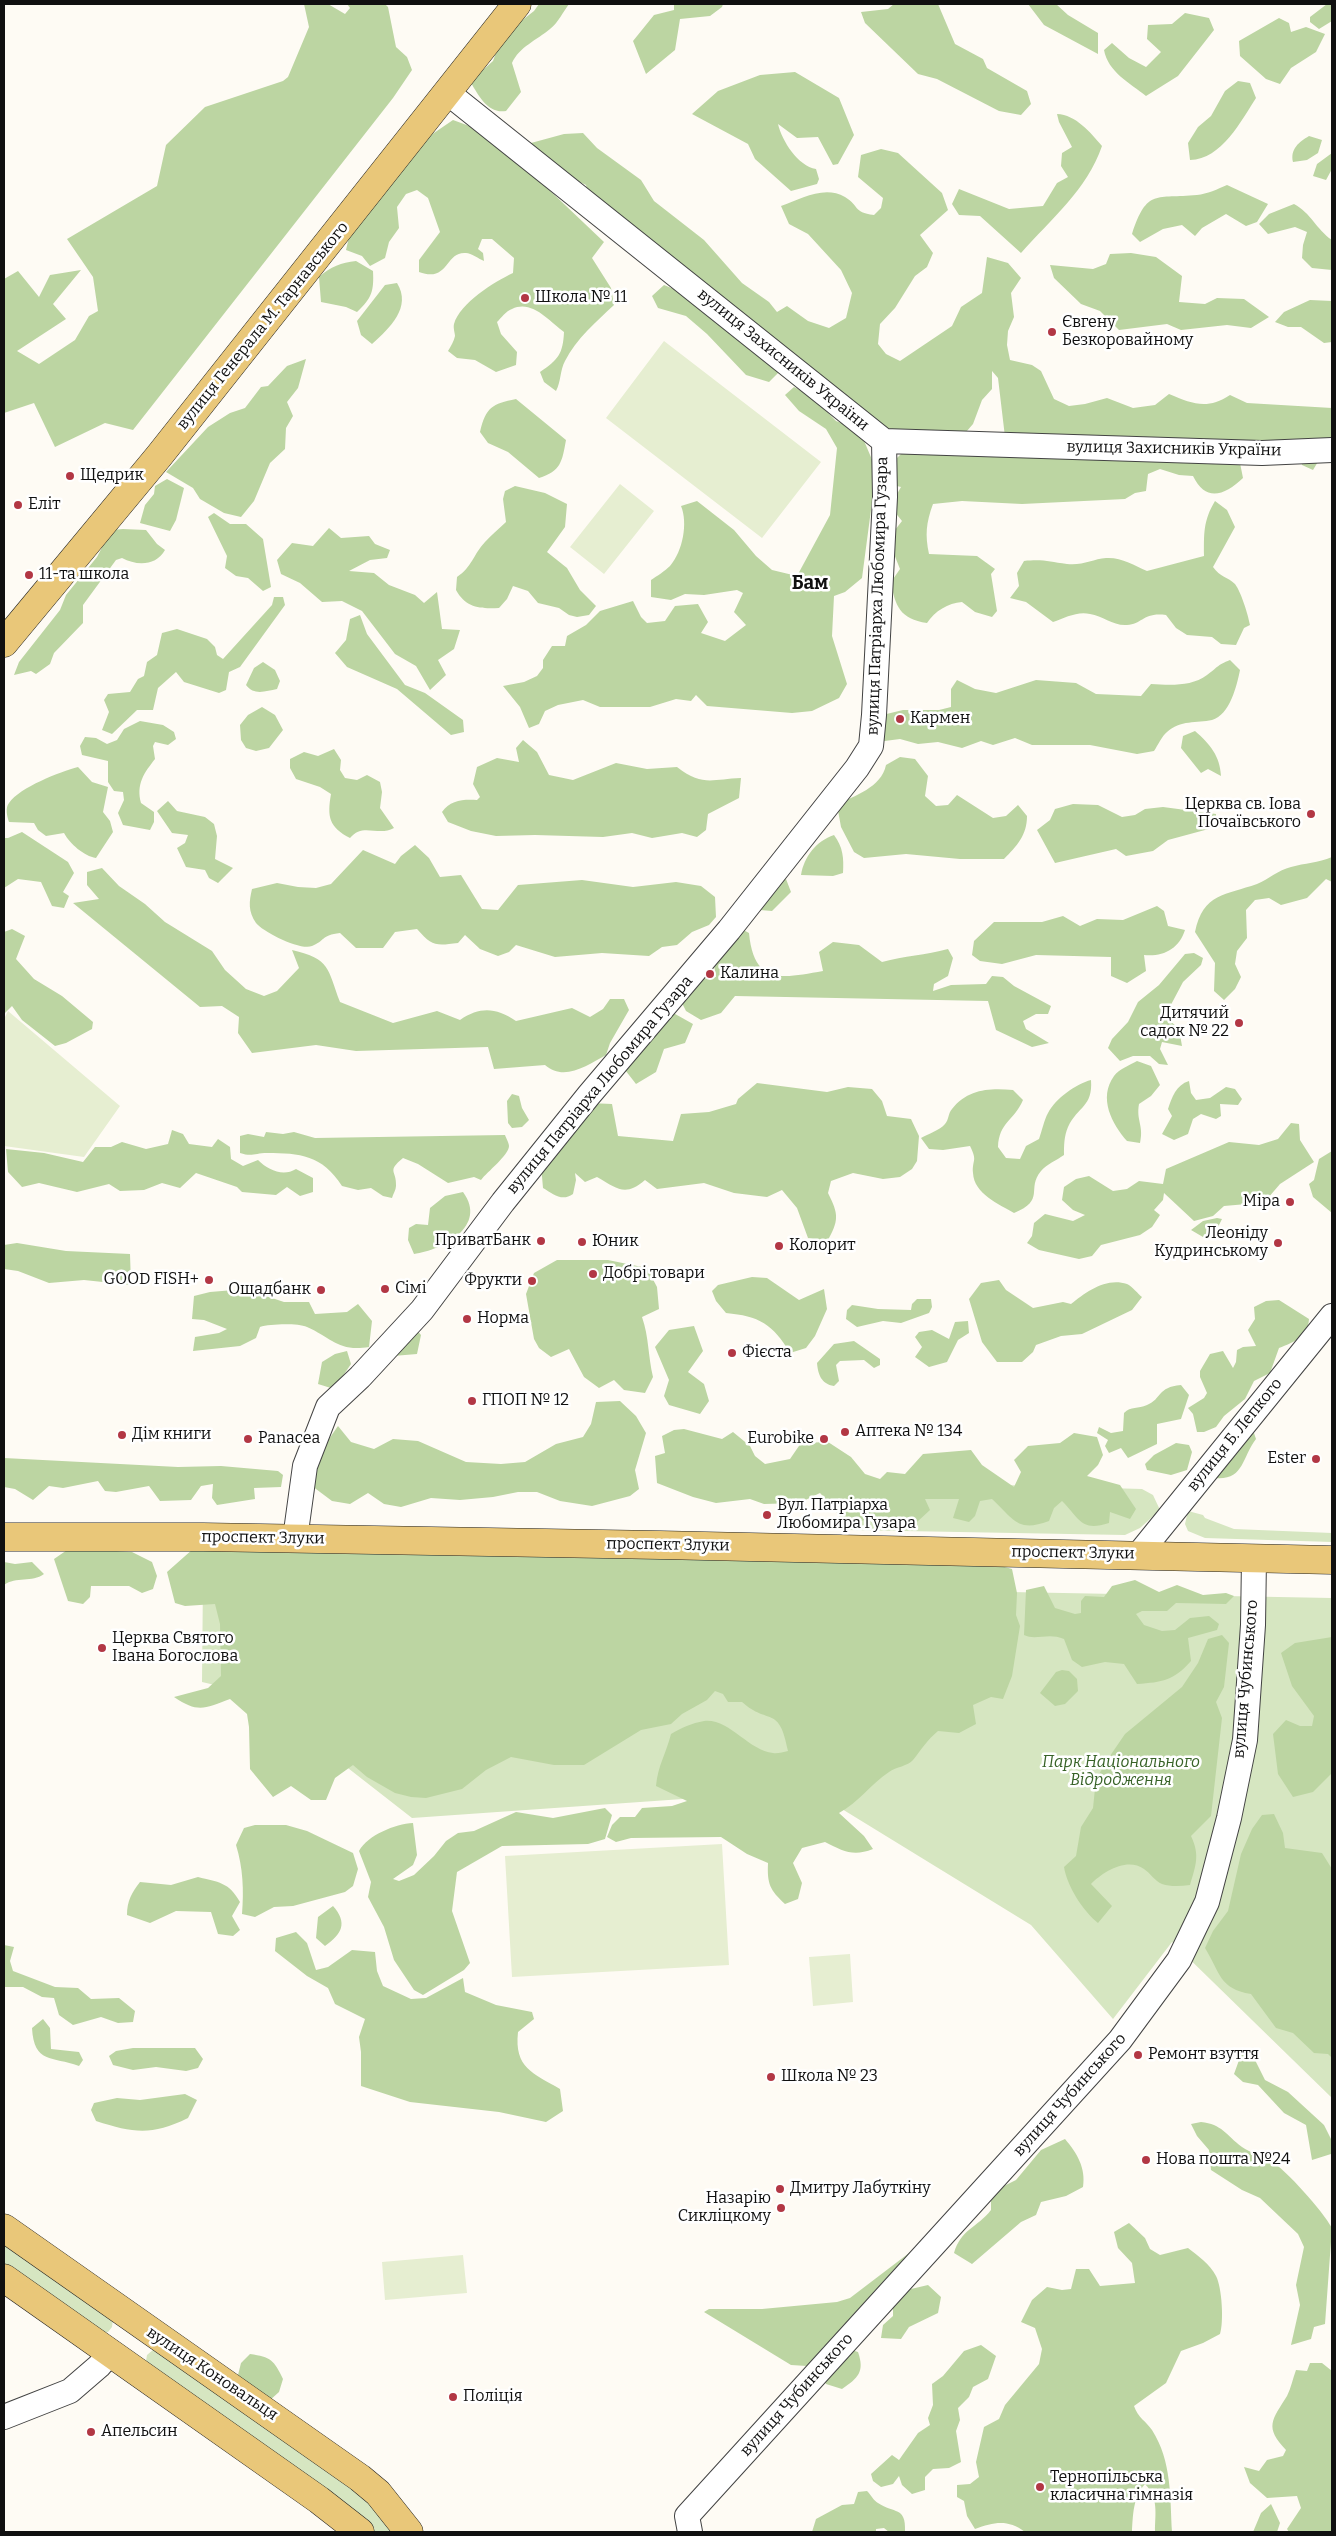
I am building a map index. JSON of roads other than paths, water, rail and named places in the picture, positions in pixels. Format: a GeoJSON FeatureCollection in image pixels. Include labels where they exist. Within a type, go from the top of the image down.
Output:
{"type":"FeatureCollection","features":[{"type":"Feature","properties":{"kind":"main road","name":"вулиця Генерала М. Тарнавського"},"geometry":{"type":"LineString","coordinates":[[4,643],[159,456],[448,94],[517,4]]}},
{"type":"Feature","properties":{"kind":"main road","name":"проспект Злуки"},"geometry":{"type":"LineString","coordinates":[[4,1537],[202,1537],[1139,1554],[1332,1560]]}},
{"type":"Feature","properties":{"kind":"main road","name":"вулиця Коновальця"},"geometry":{"type":"LineString","coordinates":[[4,2228],[360,2478],[378,2493],[409,2532]]}},
{"type":"Feature","properties":{"kind":"main road"},"geometry":{"type":"LineString","coordinates":[[4,2278],[319,2500],[360,2532]]}},
{"type":"Feature","properties":{"kind":"main road"},"geometry":{"type":"LineString","coordinates":[[111,2352],[138,2323]]}},
{"type":"Feature","properties":{"kind":"street","name":"вулиця Захисників України"},"geometry":{"type":"LineString","coordinates":[[448,94],[884,441],[1262,453],[1332,450]]}},
{"type":"Feature","properties":{"kind":"street","name":"вулиця Патріарха Любомира Гузара"},"geometry":{"type":"LineString","coordinates":[[295,1540],[305,1466],[328,1407],[360,1377],[422,1310],[503,1202],[589,1096],[729,930],[857,768],[871,746],[880,622],[885,496],[884,441]]}},
{"type":"Feature","properties":{"kind":"street","name":"вулиця Б. Лепкого"},"geometry":{"type":"LineString","coordinates":[[1139,1554],[1332,1316]]}},
{"type":"Feature","properties":{"kind":"street","name":"вулиця Чубинського"},"geometry":{"type":"LineString","coordinates":[[690,2532],[687,2516],[1120,2040],[1179,1960],[1206,1902],[1229,1818],[1245,1740],[1253,1625],[1254,1559]]}},
{"type":"Feature","properties":{"kind":"street"},"geometry":{"type":"LineString","coordinates":[[4,2417],[70,2391],[99,2366],[111,2352]]}},
{"type":"Feature","properties":{"kind":"place","name":"Школа № 11"},"geometry":{"type":"Point","coordinates":[525,298]}},
{"type":"Feature","properties":{"kind":"place","name":"Євгену Безкоровайному"},"geometry":{"type":"Point","coordinates":[1052,332]}},
{"type":"Feature","properties":{"kind":"place","name":"Щедрик"},"geometry":{"type":"Point","coordinates":[70,476]}},
{"type":"Feature","properties":{"kind":"place","name":"Еліт"},"geometry":{"type":"Point","coordinates":[18,505]}},
{"type":"Feature","properties":{"kind":"place","name":"11-та школа"},"geometry":{"type":"Point","coordinates":[29,575]}},
{"type":"Feature","properties":{"kind":"place","name":"Кармен"},"geometry":{"type":"Point","coordinates":[900,719]}},
{"type":"Feature","properties":{"kind":"place","name":"Церква св. Іова Почаївського"},"geometry":{"type":"Point","coordinates":[1311,814]}},
{"type":"Feature","properties":{"kind":"place","name":"Калина"},"geometry":{"type":"Point","coordinates":[710,974]}},
{"type":"Feature","properties":{"kind":"place","name":"Дитячий садок № 22"},"geometry":{"type":"Point","coordinates":[1239,1023]}},
{"type":"Feature","properties":{"kind":"place","name":"Міра"},"geometry":{"type":"Point","coordinates":[1290,1202]}},
{"type":"Feature","properties":{"kind":"place","name":"ПриватБанк"},"geometry":{"type":"Point","coordinates":[541,1241]}},
{"type":"Feature","properties":{"kind":"place","name":"Юник"},"geometry":{"type":"Point","coordinates":[582,1242]}},
{"type":"Feature","properties":{"kind":"place","name":"Леоніду Кудринському"},"geometry":{"type":"Point","coordinates":[1278,1243]}},
{"type":"Feature","properties":{"kind":"place","name":"Колорит"},"geometry":{"type":"Point","coordinates":[779,1246]}},
{"type":"Feature","properties":{"kind":"place","name":"Добрі товари"},"geometry":{"type":"Point","coordinates":[593,1274]}},
{"type":"Feature","properties":{"kind":"place","name":"GOOD FISH+"},"geometry":{"type":"Point","coordinates":[209,1280]}},
{"type":"Feature","properties":{"kind":"place","name":"Фрукти"},"geometry":{"type":"Point","coordinates":[532,1281]}},
{"type":"Feature","properties":{"kind":"place","name":"Сімі"},"geometry":{"type":"Point","coordinates":[385,1289]}},
{"type":"Feature","properties":{"kind":"place","name":"Ощадбанк"},"geometry":{"type":"Point","coordinates":[321,1290]}},
{"type":"Feature","properties":{"kind":"place","name":"Норма"},"geometry":{"type":"Point","coordinates":[467,1319]}},
{"type":"Feature","properties":{"kind":"place","name":"Фієста"},"geometry":{"type":"Point","coordinates":[732,1353]}},
{"type":"Feature","properties":{"kind":"place","name":"ГПОП № 12"},"geometry":{"type":"Point","coordinates":[472,1401]}},
{"type":"Feature","properties":{"kind":"place","name":"Аптека № 134"},"geometry":{"type":"Point","coordinates":[845,1432]}},
{"type":"Feature","properties":{"kind":"place","name":"Дім книги"},"geometry":{"type":"Point","coordinates":[122,1435]}},
{"type":"Feature","properties":{"kind":"place","name":"Panacea"},"geometry":{"type":"Point","coordinates":[248,1439]}},
{"type":"Feature","properties":{"kind":"place","name":"Eurobike"},"geometry":{"type":"Point","coordinates":[824,1439]}},
{"type":"Feature","properties":{"kind":"place","name":"Ester"},"geometry":{"type":"Point","coordinates":[1316,1459]}},
{"type":"Feature","properties":{"kind":"place","name":"Вул. Патріарха Любомира Гузара"},"geometry":{"type":"Point","coordinates":[767,1515]}},
{"type":"Feature","properties":{"kind":"place","name":"Церква Святого Івана Богослова"},"geometry":{"type":"Point","coordinates":[102,1648]}},
{"type":"Feature","properties":{"kind":"place","name":"Ремонт взуття"},"geometry":{"type":"Point","coordinates":[1138,2055]}},
{"type":"Feature","properties":{"kind":"place","name":"Школа № 23"},"geometry":{"type":"Point","coordinates":[771,2077]}},
{"type":"Feature","properties":{"kind":"place","name":"Нова пошта №24"},"geometry":{"type":"Point","coordinates":[1146,2160]}},
{"type":"Feature","properties":{"kind":"place","name":"Дмитру Лабуткіну"},"geometry":{"type":"Point","coordinates":[780,2189]}},
{"type":"Feature","properties":{"kind":"place","name":"Назарію Сикліцкому"},"geometry":{"type":"Point","coordinates":[781,2208]}},
{"type":"Feature","properties":{"kind":"place","name":"Поліція"},"geometry":{"type":"Point","coordinates":[453,2397]}},
{"type":"Feature","properties":{"kind":"place","name":"Апельсин"},"geometry":{"type":"Point","coordinates":[91,2432]}},
{"type":"Feature","properties":{"kind":"place","name":"Тернопільська класична гімназія"},"geometry":{"type":"Point","coordinates":[1040,2487]}},
{"type":"Feature","properties":{"kind":"district","name":"Бам"},"geometry":{"type":"Point","coordinates":[810,584]}},
{"type":"Feature","properties":{"kind":"park label","name":"Парк Національного Відродження"},"geometry":{"type":"Point","coordinates":[1121,1772]}}]}
